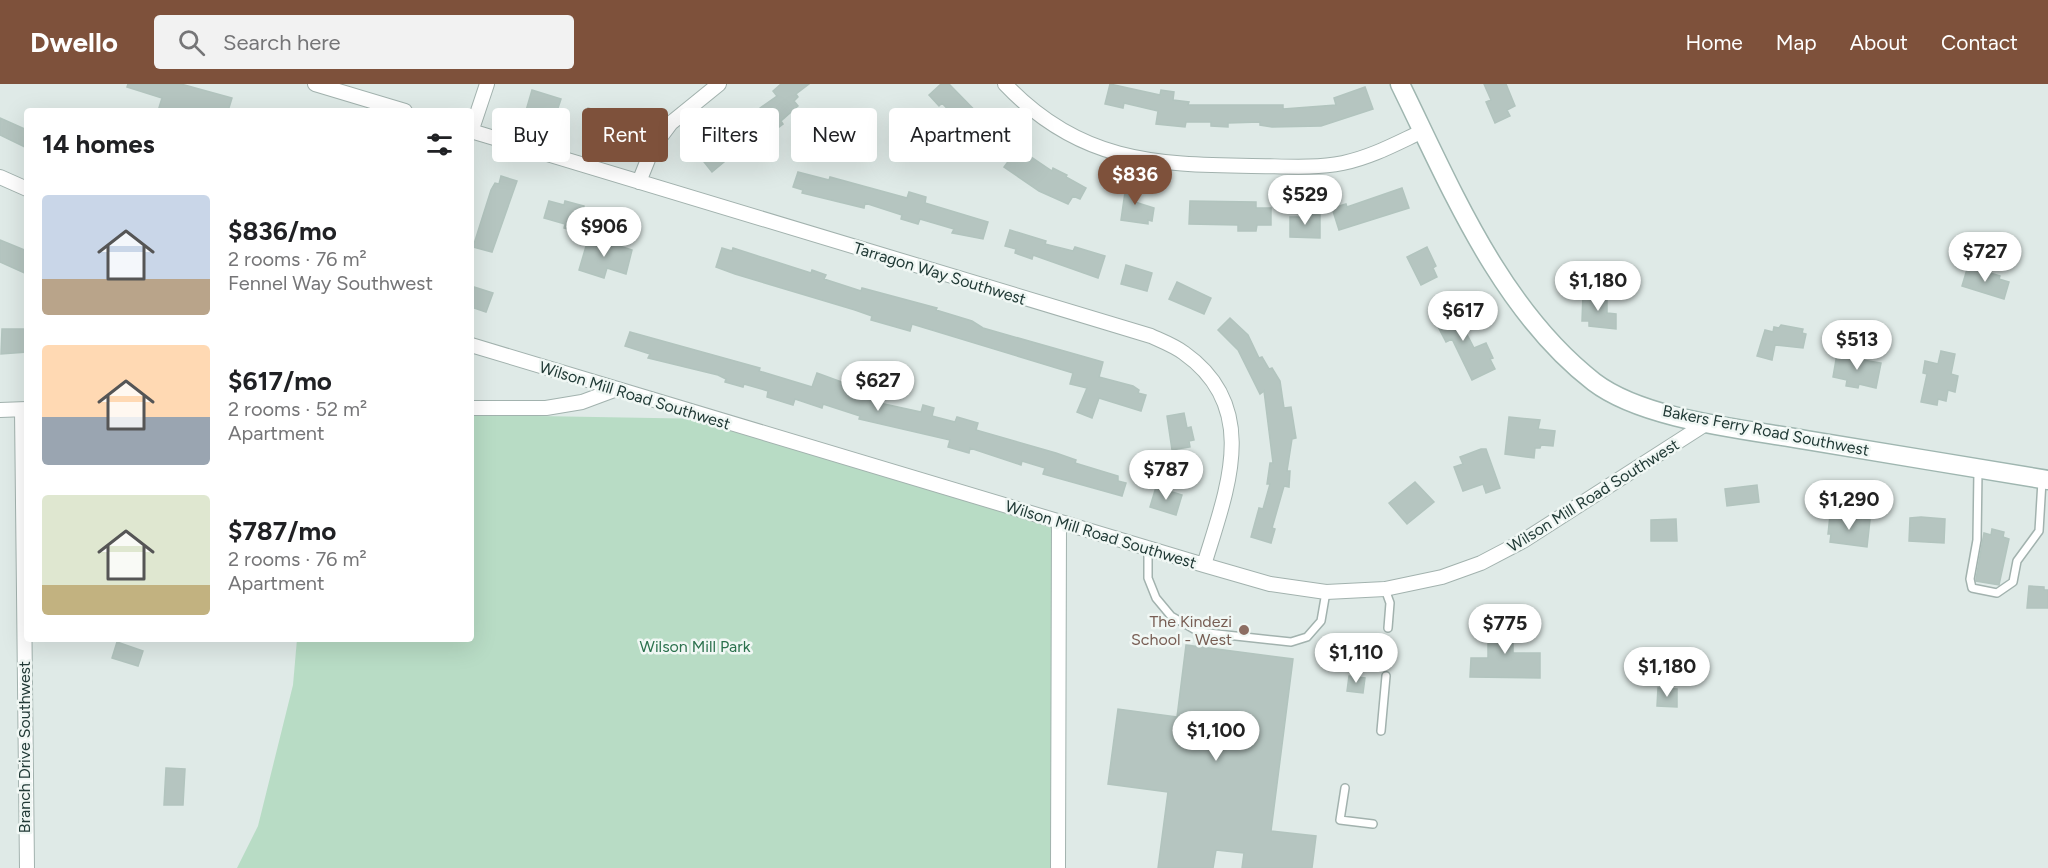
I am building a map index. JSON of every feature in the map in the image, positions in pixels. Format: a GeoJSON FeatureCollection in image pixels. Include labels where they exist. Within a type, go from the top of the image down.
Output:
{"type":"FeatureCollection","features":[{"type":"Feature","properties":{"kind":"street"},"geometry":{"type":"LineString","coordinates":[[315,84],[395,108]]}},
{"type":"Feature","properties":{"kind":"street"},"geometry":{"type":"LineString","coordinates":[[474,122],[486,84]]}},
{"type":"Feature","properties":{"kind":"street"},"geometry":{"type":"LineString","coordinates":[[639,182],[653,147],[671,123],[719,84]]}},
{"type":"Feature","properties":{"kind":"street"},"geometry":{"type":"LineString","coordinates":[[1005,84],[1021,100],[1065,132],[1111,152],[1146,161],[1177,165],[1314,166],[1342,163],[1373,154],[1423,131]]}},
{"type":"Feature","properties":{"kind":"street","name":"Bakers Ferry Road Southwest"},"geometry":{"type":"LineString","coordinates":[[1400,84],[1485,250],[1527,313],[1553,345],[1594,381],[1614,395],[1636,405],[1707,423],[2045,479]]}},
{"type":"Feature","properties":{"kind":"street","name":"Tarragon Way Southwest"},"geometry":{"type":"LineString","coordinates":[[474,132],[1151,336],[1184,352],[1205,371],[1219,391],[1229,413],[1233,437],[1231,474],[1204,565]]}},
{"type":"Feature","properties":{"kind":"street"},"geometry":{"type":"LineString","coordinates":[[0,177],[24,188]]}},
{"type":"Feature","properties":{"kind":"street","name":"Wilson Mill Road Southwest"},"geometry":{"type":"LineString","coordinates":[[474,346],[1204,565],[1270,584],[1326,592],[1385,589],[1442,577],[1502,552],[1707,423]]}},
{"type":"Feature","properties":{"kind":"street"},"geometry":{"type":"LineString","coordinates":[[474,408],[546,408],[582,402],[617,389]]}},
{"type":"Feature","properties":{"kind":"street"},"geometry":{"type":"LineString","coordinates":[[0,410],[24,410]]}},
{"type":"Feature","properties":{"kind":"street"},"geometry":{"type":"LineString","coordinates":[[1058,868],[1059,522]]}},
{"type":"Feature","properties":{"kind":"street","name":"Branch Drive Southwest"},"geometry":{"type":"LineString","coordinates":[[26,642],[27,868]]}},
{"type":"Feature","properties":{"kind":"lane"},"geometry":{"type":"LineString","coordinates":[[1978,468],[1977,540],[1970,579],[1972,588],[1997,593],[2013,582],[2017,561],[2039,531],[2045,479]]}},
{"type":"Feature","properties":{"kind":"lane"},"geometry":{"type":"LineString","coordinates":[[1148,548],[1148,578],[1156,598],[1171,616],[1199,632],[1291,642],[1307,637],[1321,621],[1326,592]]}},
{"type":"Feature","properties":{"kind":"lane"},"geometry":{"type":"LineString","coordinates":[[1385,589],[1390,603],[1388,628]]}},
{"type":"Feature","properties":{"kind":"lane"},"geometry":{"type":"LineString","coordinates":[[1381,731],[1386,676]]}},
{"type":"Feature","properties":{"kind":"lane"},"geometry":{"type":"LineString","coordinates":[[1345,788],[1340,820],[1373,824]]}},
{"type":"Feature","properties":{"kind":"green space","name":"Wilson Mill Park"},"geometry":{"type":"Polygon","coordinates":[[[474,415],[712,419],[1066,522],[1057,868],[237,868],[258,826],[293,685],[297,642],[474,642],[474,415]]]}},
{"type":"Feature","properties":{"kind":"building"},"geometry":{"type":"Polygon","coordinates":[[[128,84],[181,84],[232,98],[229,108],[159,108],[162,98],[127,87],[128,84]]]}},
{"type":"Feature","properties":{"kind":"building"},"geometry":{"type":"Polygon","coordinates":[[[781,84],[809,84],[796,94],[798,97],[794,101],[798,106],[791,108],[791,112],[781,121],[783,124],[779,127],[779,108],[760,108],[777,96],[773,91],[781,84]]]}},
{"type":"Feature","properties":{"kind":"building"},"geometry":{"type":"Polygon","coordinates":[[[941,84],[949,84],[973,108],[947,108],[942,103],[939,106],[929,95],[941,84]]]}},
{"type":"Feature","properties":{"kind":"building"},"geometry":{"type":"Polygon","coordinates":[[[1110,84],[1160,95],[1161,90],[1174,92],[1173,100],[1189,102],[1188,105],[1283,105],[1283,109],[1336,105],[1334,98],[1365,87],[1373,109],[1321,126],[1272,127],[1260,125],[1260,122],[1228,123],[1228,127],[1211,126],[1211,122],[1186,122],[1185,127],[1156,124],[1158,111],[1124,103],[1123,108],[1105,104],[1110,84]]]}},
{"type":"Feature","properties":{"kind":"building"},"geometry":{"type":"Polygon","coordinates":[[[1484,84],[1506,84],[1515,106],[1507,110],[1510,116],[1495,123],[1486,102],[1491,100],[1484,84]]]}},
{"type":"Feature","properties":{"kind":"building"},"geometry":{"type":"Polygon","coordinates":[[[532,90],[561,99],[558,108],[527,108],[532,90]]]}},
{"type":"Feature","properties":{"kind":"building"},"geometry":{"type":"Polygon","coordinates":[[[0,118],[24,129],[24,147],[0,135],[0,118]]]}},
{"type":"Feature","properties":{"kind":"building"},"geometry":{"type":"Polygon","coordinates":[[[1032,157],[1052,171],[1053,168],[1067,175],[1066,177],[1086,188],[1080,199],[1073,196],[1068,204],[1039,191],[1004,167],[1008,162],[1032,162],[1032,157]]]}},
{"type":"Feature","properties":{"kind":"building"},"geometry":{"type":"Polygon","coordinates":[[[704,162],[724,162],[712,172],[704,162]]]}},
{"type":"Feature","properties":{"kind":"building"},"geometry":{"type":"Polygon","coordinates":[[[798,172],[829,180],[830,177],[907,198],[909,192],[926,197],[925,203],[988,222],[983,239],[952,233],[954,229],[920,219],[918,224],[901,219],[902,215],[865,203],[864,208],[802,193],[803,190],[793,187],[798,172]]]}},
{"type":"Feature","properties":{"kind":"building"},"geometry":{"type":"Polygon","coordinates":[[[501,176],[517,181],[492,252],[474,247],[474,244],[491,190],[495,183],[499,184],[501,176]]]}},
{"type":"Feature","properties":{"kind":"building"},"geometry":{"type":"Polygon","coordinates":[[[1127,178],[1137,179],[1135,202],[1154,208],[1152,221],[1148,220],[1148,224],[1121,220],[1127,178]]]}},
{"type":"Feature","properties":{"kind":"building"},"geometry":{"type":"Polygon","coordinates":[[[1402,188],[1409,208],[1339,230],[1332,208],[1346,204],[1347,207],[1402,188]]]}},
{"type":"Feature","properties":{"kind":"building"},"geometry":{"type":"Polygon","coordinates":[[[549,201],[564,205],[565,201],[584,206],[577,232],[564,228],[565,224],[544,218],[549,201]]]}},
{"type":"Feature","properties":{"kind":"building"},"geometry":{"type":"Polygon","coordinates":[[[1190,201],[1256,202],[1256,208],[1271,208],[1271,225],[1257,225],[1256,231],[1238,231],[1238,225],[1189,224],[1190,201]]]}},
{"type":"Feature","properties":{"kind":"building"},"geometry":{"type":"Polygon","coordinates":[[[1301,214],[1320,215],[1320,238],[1290,237],[1290,217],[1301,217],[1301,214]]]}},
{"type":"Feature","properties":{"kind":"building"},"geometry":{"type":"Polygon","coordinates":[[[1010,230],[1046,241],[1045,244],[1073,251],[1075,247],[1105,256],[1098,278],[1033,255],[1032,259],[1015,253],[1016,249],[1005,246],[1010,230]]]}},
{"type":"Feature","properties":{"kind":"building"},"geometry":{"type":"Polygon","coordinates":[[[589,236],[632,250],[626,274],[607,268],[604,278],[579,270],[589,236]]]}},
{"type":"Feature","properties":{"kind":"building"},"geometry":{"type":"Polygon","coordinates":[[[0,240],[24,250],[24,273],[0,262],[0,240]]]}},
{"type":"Feature","properties":{"kind":"building"},"geometry":{"type":"Polygon","coordinates":[[[1427,247],[1436,266],[1433,268],[1437,277],[1421,285],[1407,257],[1427,247]]]}},
{"type":"Feature","properties":{"kind":"building"},"geometry":{"type":"Polygon","coordinates":[[[722,248],[732,251],[733,248],[811,273],[812,270],[826,275],[824,279],[861,291],[862,288],[937,308],[936,310],[972,321],[983,328],[1103,362],[1099,377],[1133,386],[1139,390],[1138,393],[1146,395],[1141,411],[1099,398],[1092,418],[1077,412],[1087,388],[1070,384],[1073,373],[912,324],[910,331],[871,320],[872,316],[855,310],[735,274],[716,267],[722,248]]]}},
{"type":"Feature","properties":{"kind":"building"},"geometry":{"type":"Polygon","coordinates":[[[1126,265],[1152,273],[1147,291],[1121,284],[1126,265]]]}},
{"type":"Feature","properties":{"kind":"building"},"geometry":{"type":"Polygon","coordinates":[[[1968,266],[2000,276],[1999,279],[2009,282],[2004,299],[1962,286],[1968,266]]]}},
{"type":"Feature","properties":{"kind":"building"},"geometry":{"type":"Polygon","coordinates":[[[1177,282],[1211,298],[1204,314],[1169,299],[1177,282]]]}},
{"type":"Feature","properties":{"kind":"building"},"geometry":{"type":"Polygon","coordinates":[[[474,287],[493,293],[486,312],[474,308],[474,287]]]}},
{"type":"Feature","properties":{"kind":"building"},"geometry":{"type":"Polygon","coordinates":[[[1583,294],[1607,295],[1607,313],[1616,314],[1616,329],[1589,326],[1589,321],[1582,321],[1583,294]]]}},
{"type":"Feature","properties":{"kind":"building"},"geometry":{"type":"Polygon","coordinates":[[[1453,302],[1474,348],[1486,343],[1493,358],[1490,359],[1495,369],[1472,380],[1452,339],[1446,342],[1431,313],[1453,302]]]}},
{"type":"Feature","properties":{"kind":"building"},"geometry":{"type":"Polygon","coordinates":[[[1230,318],[1248,335],[1259,358],[1262,357],[1269,369],[1272,368],[1280,381],[1284,408],[1291,407],[1296,438],[1292,439],[1287,471],[1290,471],[1289,487],[1284,486],[1272,528],[1275,529],[1271,543],[1251,537],[1259,508],[1263,509],[1270,484],[1267,484],[1270,463],[1273,463],[1264,391],[1260,394],[1238,350],[1218,330],[1230,318]]]}},
{"type":"Feature","properties":{"kind":"building"},"geometry":{"type":"Polygon","coordinates":[[[1781,325],[1803,329],[1802,333],[1806,334],[1803,348],[1775,345],[1772,360],[1757,356],[1765,330],[1773,332],[1774,327],[1779,328],[1781,325]]]}},
{"type":"Feature","properties":{"kind":"building"},"geometry":{"type":"Polygon","coordinates":[[[2,329],[24,329],[24,352],[1,354],[2,329]]]}},
{"type":"Feature","properties":{"kind":"building"},"geometry":{"type":"Polygon","coordinates":[[[630,332],[760,368],[759,371],[812,387],[817,373],[877,395],[875,402],[921,412],[923,405],[934,408],[932,416],[955,422],[957,417],[978,423],[976,430],[1056,453],[1076,460],[1075,463],[1118,476],[1118,481],[1126,483],[1122,496],[1043,474],[1045,468],[1022,461],[1021,465],[970,448],[969,453],[948,447],[950,440],[859,419],[860,416],[823,404],[822,408],[795,399],[793,405],[767,397],[768,391],[744,384],[743,387],[725,382],[726,379],[718,375],[648,358],[650,354],[625,346],[630,332]]]}},
{"type":"Feature","properties":{"kind":"building"},"geometry":{"type":"Polygon","coordinates":[[[1941,351],[1955,354],[1951,374],[1958,376],[1955,392],[1948,390],[1946,401],[1938,399],[1937,405],[1921,402],[1927,374],[1923,373],[1925,361],[1938,364],[1941,351]]]}},
{"type":"Feature","properties":{"kind":"building"},"geometry":{"type":"Polygon","coordinates":[[[1852,353],[1864,355],[1863,360],[1881,363],[1876,388],[1859,384],[1858,388],[1846,386],[1847,380],[1833,377],[1837,354],[1851,357],[1852,353]]]}},
{"type":"Feature","properties":{"kind":"building"},"geometry":{"type":"Polygon","coordinates":[[[1184,413],[1187,428],[1191,427],[1194,440],[1189,441],[1190,447],[1172,450],[1167,416],[1184,413]]]}},
{"type":"Feature","properties":{"kind":"building"},"geometry":{"type":"Polygon","coordinates":[[[1509,417],[1540,420],[1538,429],[1555,431],[1553,446],[1541,445],[1540,448],[1535,448],[1534,458],[1505,454],[1509,417]]]}},
{"type":"Feature","properties":{"kind":"building"},"geometry":{"type":"Polygon","coordinates":[[[1486,449],[1500,488],[1486,493],[1483,484],[1463,491],[1454,467],[1463,464],[1460,457],[1486,449]]]}},
{"type":"Feature","properties":{"kind":"building"},"geometry":{"type":"Polygon","coordinates":[[[1415,482],[1434,502],[1407,524],[1389,503],[1415,482]]]}},
{"type":"Feature","properties":{"kind":"building"},"geometry":{"type":"Polygon","coordinates":[[[1757,485],[1759,502],[1727,506],[1725,489],[1757,485]]]}},
{"type":"Feature","properties":{"kind":"building"},"geometry":{"type":"Polygon","coordinates":[[[1156,487],[1182,495],[1176,515],[1150,507],[1156,487]]]}},
{"type":"Feature","properties":{"kind":"building"},"geometry":{"type":"Polygon","coordinates":[[[1830,515],[1870,520],[1867,547],[1830,542],[1831,534],[1828,534],[1830,515]]]}},
{"type":"Feature","properties":{"kind":"building"},"geometry":{"type":"Polygon","coordinates":[[[1910,518],[1945,519],[1944,543],[1909,541],[1910,518]]]}},
{"type":"Feature","properties":{"kind":"building"},"geometry":{"type":"Polygon","coordinates":[[[1676,519],[1677,541],[1651,541],[1651,520],[1676,519]]]}},
{"type":"Feature","properties":{"kind":"building"},"geometry":{"type":"Polygon","coordinates":[[[1992,529],[2004,532],[2003,537],[2009,539],[1999,585],[1976,581],[1984,533],[1991,535],[1992,529]]]}},
{"type":"Feature","properties":{"kind":"building"},"geometry":{"type":"Polygon","coordinates":[[[2029,586],[2044,587],[2044,590],[2048,590],[2048,608],[2027,608],[2029,586]]]}},
{"type":"Feature","properties":{"kind":"building"},"geometry":{"type":"Polygon","coordinates":[[[1488,617],[1513,617],[1513,653],[1540,653],[1540,678],[1470,677],[1471,658],[1488,658],[1488,617]]]}},
{"type":"Feature","properties":{"kind":"building"},"geometry":{"type":"Polygon","coordinates":[[[117,642],[143,651],[138,666],[112,658],[117,642]]]}},
{"type":"Feature","properties":{"kind":"building"},"geometry":{"type":"Polygon","coordinates":[[[1186,645],[1293,659],[1271,831],[1316,836],[1312,868],[1242,868],[1244,853],[1216,850],[1213,868],[1158,868],[1168,792],[1108,784],[1118,709],[1177,717],[1186,645]]]}},
{"type":"Feature","properties":{"kind":"building"},"geometry":{"type":"Polygon","coordinates":[[[1349,676],[1365,678],[1363,693],[1347,691],[1349,676]]]}},
{"type":"Feature","properties":{"kind":"building"},"geometry":{"type":"Polygon","coordinates":[[[1658,688],[1677,689],[1677,707],[1657,706],[1658,688]]]}},
{"type":"Feature","properties":{"kind":"building"},"geometry":{"type":"Polygon","coordinates":[[[166,768],[185,769],[183,805],[164,805],[166,768]]]}},
{"type":"Feature","properties":{"kind":"place","name":"The Kindezi School - West"},"geometry":{"type":"Point","coordinates":[1244,630]}}]}
